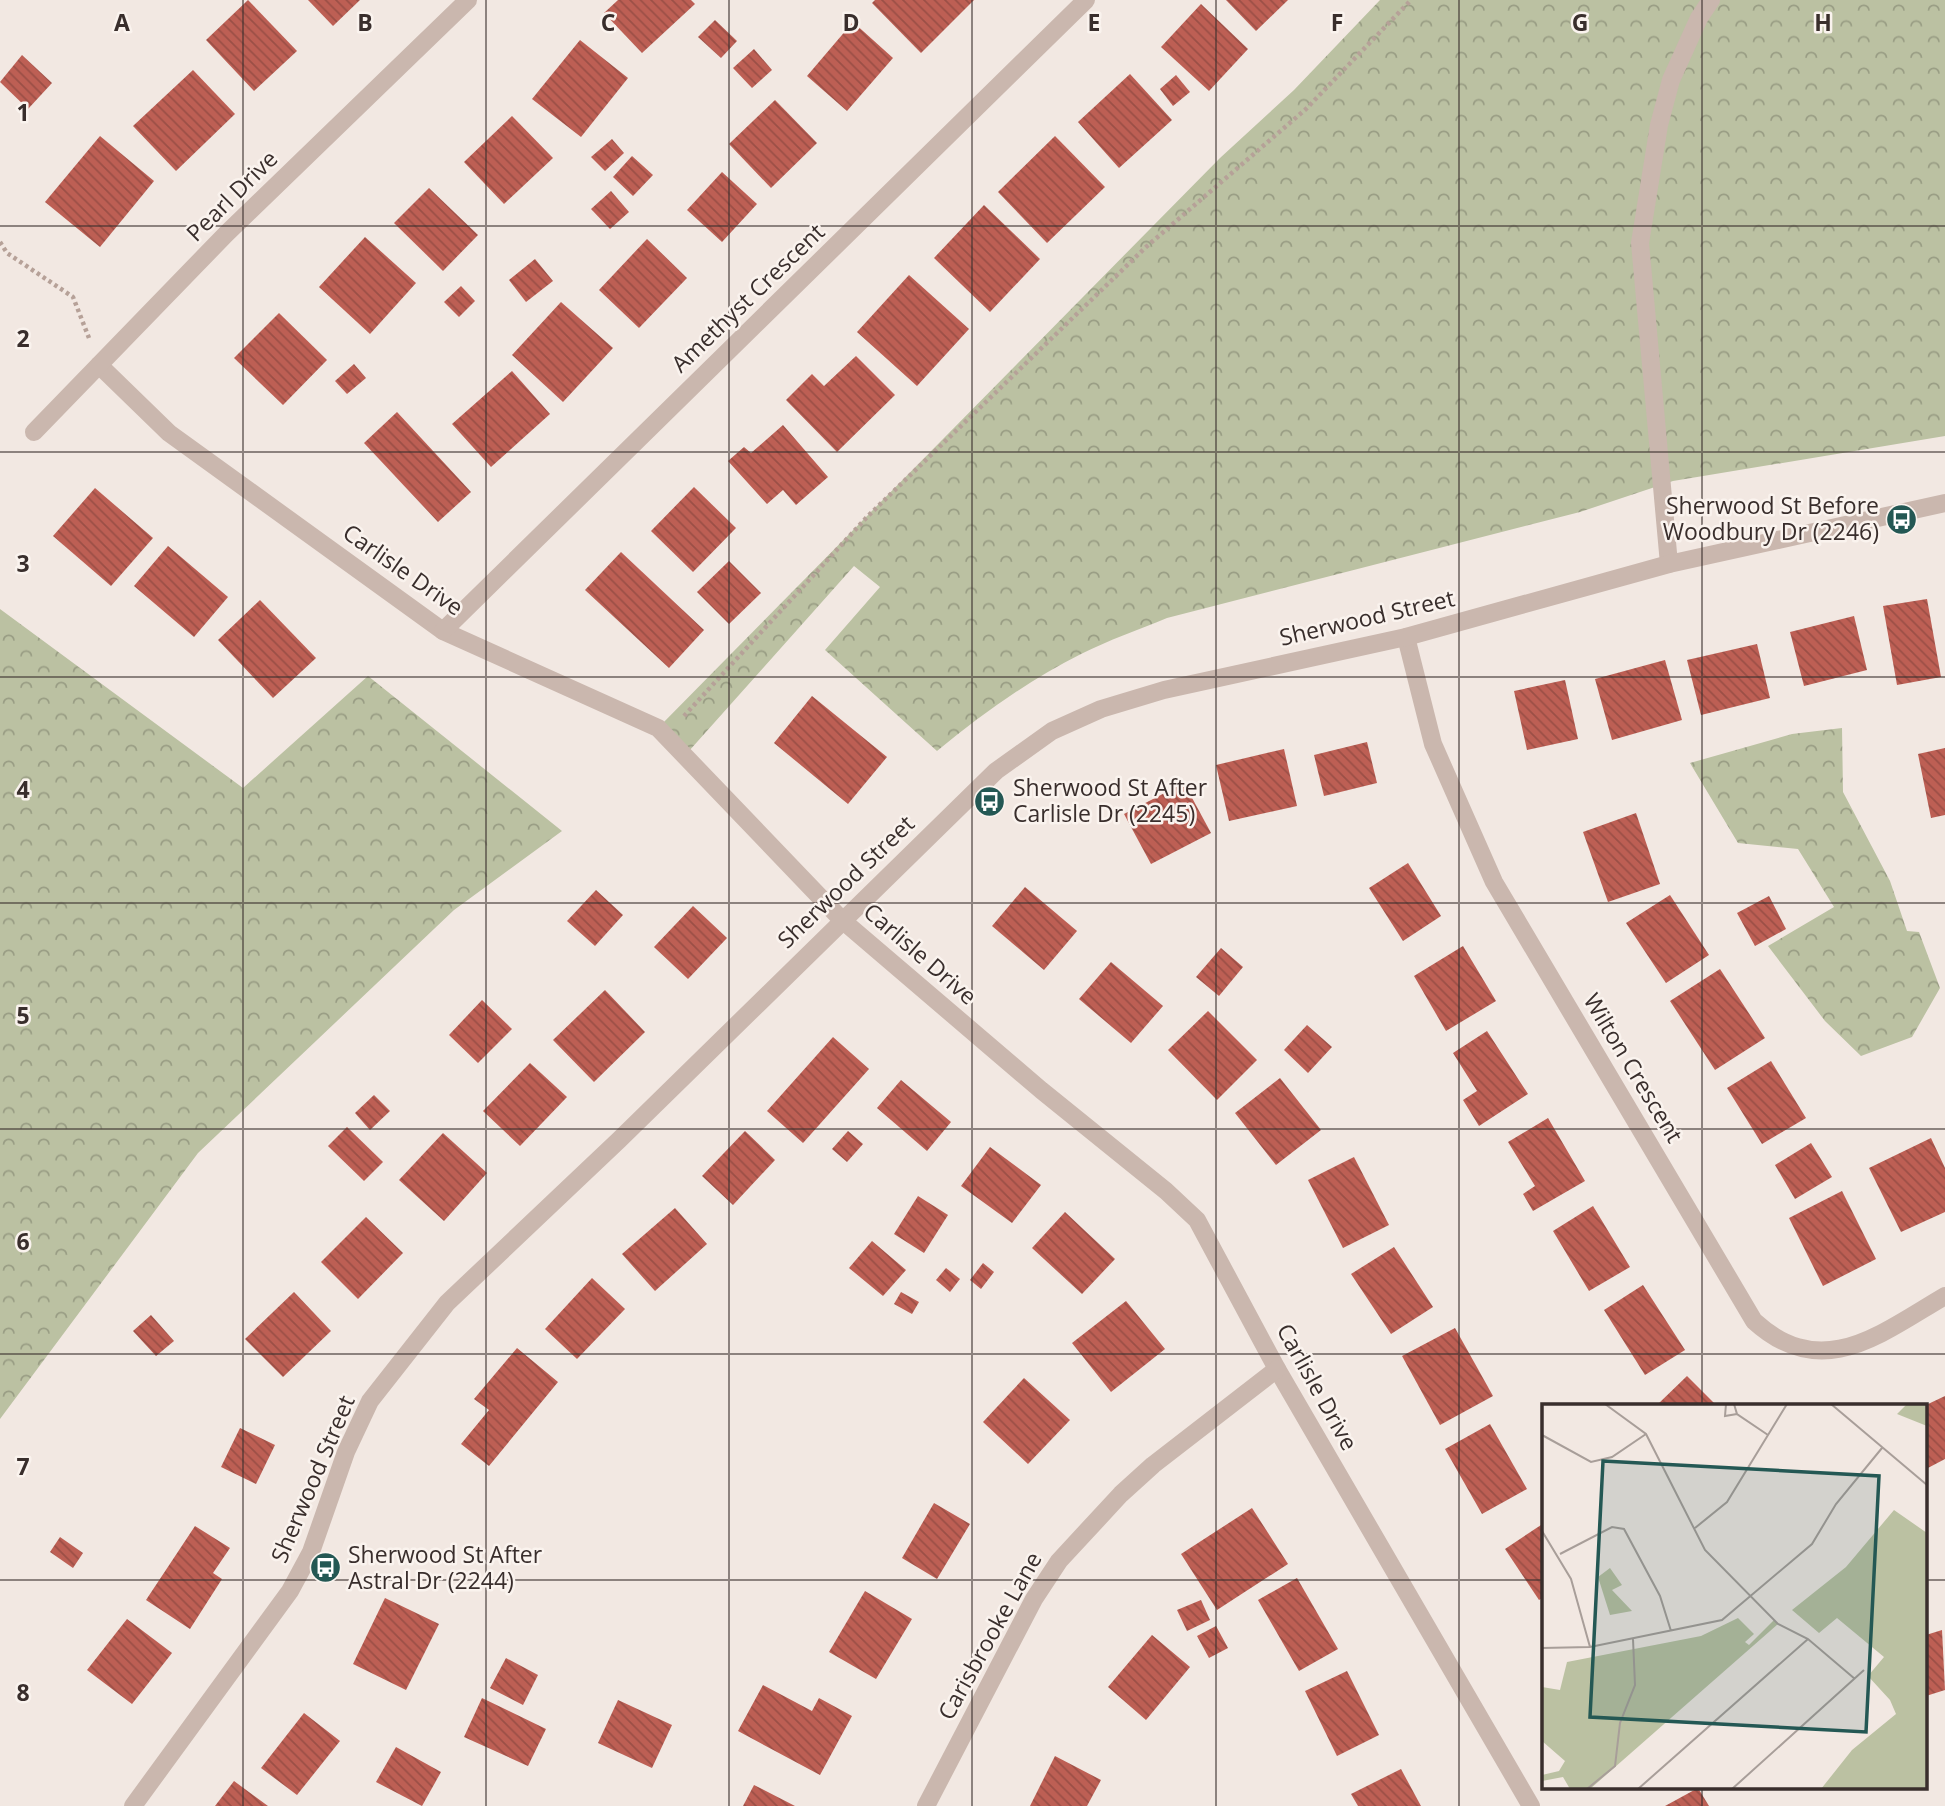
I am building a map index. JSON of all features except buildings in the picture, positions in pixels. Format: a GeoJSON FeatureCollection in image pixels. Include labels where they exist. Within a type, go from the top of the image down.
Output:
{"type":"FeatureCollection","features":[{"type":"Feature","properties":{"kind":"street","name":"Pearl Drive"},"geometry":{"type":"LineString","coordinates":[[34,432],[226,234],[468,0]]}},
{"type":"Feature","properties":{"kind":"street","name":"Amethyst Crescent"},"geometry":{"type":"LineString","coordinates":[[443,631],[1086,0]]}},
{"type":"Feature","properties":{"kind":"street"},"geometry":{"type":"LineString","coordinates":[[1669,564],[1640,243],[1659,125],[1671,80],[1699,18],[1711,0]]}},
{"type":"Feature","properties":{"kind":"street","name":"Carlisle Drive"},"geometry":{"type":"LineString","coordinates":[[99,365],[169,433],[443,631],[658,728],[842,920],[1041,1090],[1166,1191],[1196,1220],[1277,1369],[1531,1806]]}},
{"type":"Feature","properties":{"kind":"street","name":"Sherwood Street"},"geometry":{"type":"LineString","coordinates":[[133,1806],[290,1591],[311,1552],[342,1464],[366,1411],[404,1355],[447,1303],[619,1140],[996,771],[1052,731],[1101,709],[1206,679],[1406,637],[1669,564],[1945,503]]}},
{"type":"Feature","properties":{"kind":"street","name":"Wilton Crescent"},"geometry":{"type":"LineString","coordinates":[[1406,637],[1433,744],[1494,882],[1754,1321],[1784,1343],[1831,1352],[1861,1344],[1945,1296]]}},
{"type":"Feature","properties":{"kind":"street","name":"Carisbrooke Lane"},"geometry":{"type":"LineString","coordinates":[[926,1806],[1034,1600],[1059,1561],[1121,1494],[1153,1465],[1277,1369]]}},
{"type":"Feature","properties":{"kind":"path"},"geometry":{"type":"LineString","coordinates":[[658,728],[664,738],[867,517],[1146,247],[1306,109],[1411,0]]}},
{"type":"Feature","properties":{"kind":"path"},"geometry":{"type":"LineString","coordinates":[[0,242],[7,253],[73,297],[99,365]]}},
{"type":"Feature","properties":{"kind":"green space"},"geometry":{"type":"Polygon","coordinates":[[[1380,0],[1945,0],[1945,436],[1673,481],[1580,512],[1167,618],[1062,664],[1024,686],[937,751],[825,650],[880,587],[854,566],[689,751],[658,728],[1220,158],[1294,90],[1380,0]]]}},
{"type":"Feature","properties":{"kind":"green space"},"geometry":{"type":"Polygon","coordinates":[[[0,609],[243,788],[368,676],[562,831],[454,910],[198,1153],[0,1419],[0,609]]]}},
{"type":"Feature","properties":{"kind":"green space"},"geometry":{"type":"Polygon","coordinates":[[[1842,728],[1843,792],[1890,881],[1907,931],[1919,932],[1940,988],[1912,1037],[1861,1056],[1825,1021],[1768,946],[1834,907],[1798,849],[1738,843],[1690,763],[1792,734],[1842,728]]]}},
{"type":"Feature","properties":{"kind":"place","name":"Sherwood St Before Woodbury Dr (2246)"},"geometry":{"type":"Point","coordinates":[1902,519]}},
{"type":"Feature","properties":{"kind":"place","name":"Sherwood St After Carlisle Dr (2245)"},"geometry":{"type":"Point","coordinates":[990,801]}},
{"type":"Feature","properties":{"kind":"place","name":"Sherwood St After Astral Dr (2244)"},"geometry":{"type":"Point","coordinates":[325,1568]}}]}
